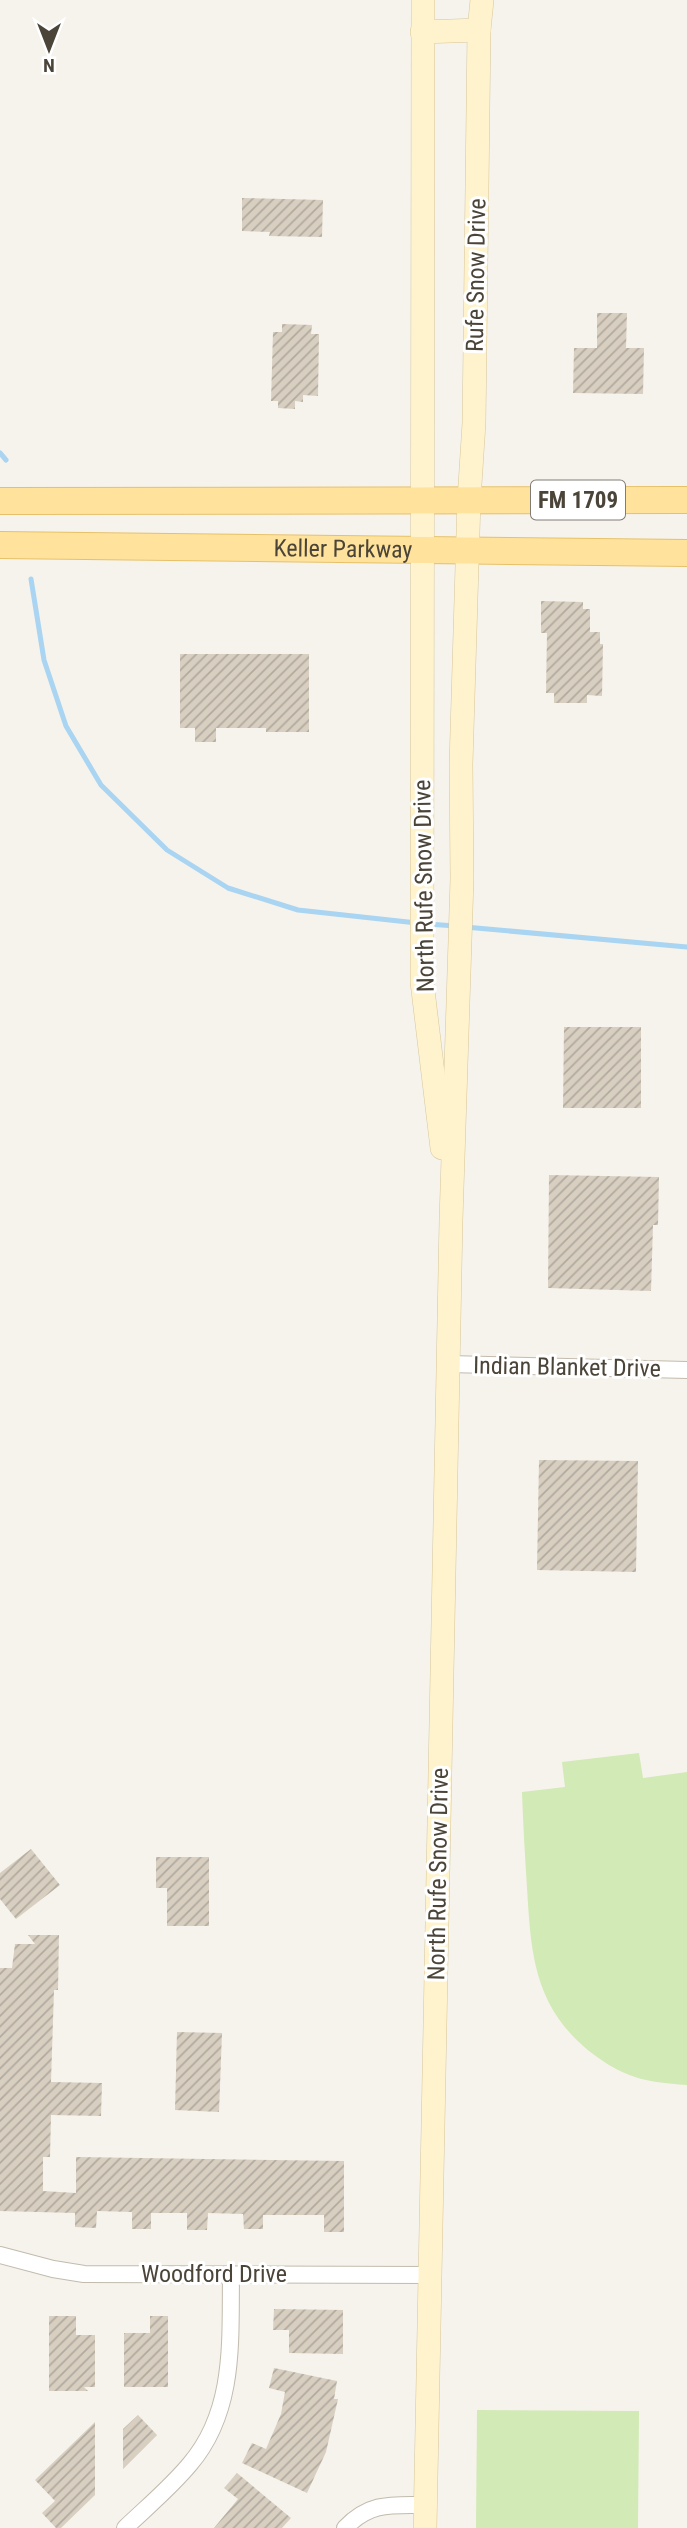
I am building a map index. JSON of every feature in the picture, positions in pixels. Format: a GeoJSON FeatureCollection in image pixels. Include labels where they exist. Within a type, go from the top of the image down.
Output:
{"type":"FeatureCollection","features":[{"type":"Feature","properties":{"kind":"main road"},"geometry":{"type":"LineString","coordinates":[[422,550],[423,0]]}},
{"type":"Feature","properties":{"kind":"main road","name":"Rufe Snow Drive"},"geometry":{"type":"LineString","coordinates":[[467,550],[474,423],[479,30],[482,0]]}},
{"type":"Feature","properties":{"kind":"main road"},"geometry":{"type":"LineString","coordinates":[[422,32],[479,30]]}},
{"type":"Feature","properties":{"kind":"main road","name":"Keller Parkway"},"geometry":{"type":"LineString","coordinates":[[0,501],[687,500]]}},
{"type":"Feature","properties":{"kind":"main road","name":"Keller Parkway"},"geometry":{"type":"LineString","coordinates":[[0,545],[687,553]]}},
{"type":"Feature","properties":{"kind":"main road","name":"North Rufe Snow Drive"},"geometry":{"type":"LineString","coordinates":[[422,550],[422,982],[451,1220]]}},
{"type":"Feature","properties":{"kind":"main road","name":"North Rufe Snow Drive"},"geometry":{"type":"LineString","coordinates":[[425,2517],[467,550]]}},
{"type":"Feature","properties":{"kind":"main road"},"geometry":{"type":"LineString","coordinates":[[423,763],[461,764]]}},
{"type":"Feature","properties":{"kind":"street","name":"Indian Blanket Drive"},"geometry":{"type":"LineString","coordinates":[[448,1364],[687,1370]]}},
{"type":"Feature","properties":{"kind":"street","name":"Woodford Drive"},"geometry":{"type":"LineString","coordinates":[[0,2255],[52,2269],[84,2274],[431,2275]]}},
{"type":"Feature","properties":{"kind":"street"},"geometry":{"type":"LineString","coordinates":[[125,2528],[191,2463],[202,2448],[219,2414],[229,2370],[231,2274]]}},
{"type":"Feature","properties":{"kind":"street"},"geometry":{"type":"LineString","coordinates":[[345,2528],[356,2517],[373,2507],[393,2505],[425,2517]]}},
{"type":"Feature","properties":{"kind":"green space"},"geometry":{"type":"Polygon","coordinates":[[[639,1753],[643,1778],[687,1772],[687,2085],[635,2077],[613,2067],[589,2051],[557,2016],[546,1997],[534,1957],[522,1792],[565,1787],[562,1762],[639,1753]]]}},
{"type":"Feature","properties":{"kind":"green space"},"geometry":{"type":"Polygon","coordinates":[[[477,2410],[639,2411],[638,2528],[476,2528],[477,2410]]]}},
{"type":"Feature","properties":{"kind":"building"},"geometry":{"type":"Polygon","coordinates":[[[242,198],[323,200],[322,237],[269,236],[270,232],[242,231],[242,198]]]}},
{"type":"Feature","properties":{"kind":"building"},"geometry":{"type":"Polygon","coordinates":[[[597,313],[627,313],[626,348],[644,348],[643,394],[573,393],[574,348],[597,348],[597,313]]]}},
{"type":"Feature","properties":{"kind":"building"},"geometry":{"type":"Polygon","coordinates":[[[282,324],[312,325],[311,334],[319,334],[318,396],[303,395],[303,402],[295,401],[295,409],[278,408],[278,401],[271,401],[273,332],[282,332],[282,324]]]}},
{"type":"Feature","properties":{"kind":"building"},"geometry":{"type":"Polygon","coordinates":[[[541,601],[583,602],[583,609],[590,609],[590,632],[600,632],[600,644],[603,644],[602,696],[587,695],[587,703],[554,703],[554,693],[546,693],[547,633],[541,633],[541,601]]]}},
{"type":"Feature","properties":{"kind":"building"},"geometry":{"type":"Polygon","coordinates":[[[180,654],[309,654],[309,732],[266,732],[266,728],[216,728],[216,742],[195,742],[195,728],[180,728],[180,654]]]}},
{"type":"Feature","properties":{"kind":"building"},"geometry":{"type":"Polygon","coordinates":[[[564,1027],[641,1027],[641,1108],[563,1108],[564,1027]]]}},
{"type":"Feature","properties":{"kind":"building"},"geometry":{"type":"Polygon","coordinates":[[[549,1175],[659,1177],[658,1225],[653,1225],[651,1291],[548,1288],[549,1175]]]}},
{"type":"Feature","properties":{"kind":"building"},"geometry":{"type":"Polygon","coordinates":[[[539,1460],[638,1461],[636,1572],[537,1570],[539,1460]]]}},
{"type":"Feature","properties":{"kind":"building"},"geometry":{"type":"Polygon","coordinates":[[[31,1849],[60,1885],[16,1919],[0,1899],[0,1873],[31,1849]]]}},
{"type":"Feature","properties":{"kind":"building"},"geometry":{"type":"Polygon","coordinates":[[[156,1857],[209,1857],[209,1926],[167,1926],[167,1888],[156,1888],[156,1857]]]}},
{"type":"Feature","properties":{"kind":"building"},"geometry":{"type":"Polygon","coordinates":[[[28,1935],[59,1935],[51,2082],[102,2083],[101,2116],[51,2115],[50,2157],[43,2157],[43,2191],[76,2193],[76,2157],[344,2161],[344,2232],[324,2232],[324,2215],[263,2215],[263,2229],[244,2229],[243,2214],[208,2213],[207,2230],[187,2230],[187,2213],[151,2213],[151,2229],[132,2229],[132,2212],[97,2211],[96,2228],[75,2227],[75,2213],[0,2211],[0,1968],[12,1968],[15,1944],[35,1944],[28,1935]]]}},
{"type":"Feature","properties":{"kind":"building"},"geometry":{"type":"Polygon","coordinates":[[[177,2032],[222,2033],[219,2112],[175,2110],[177,2032]]]}},
{"type":"Feature","properties":{"kind":"building"},"geometry":{"type":"Polygon","coordinates":[[[274,2309],[343,2310],[343,2354],[289,2353],[289,2330],[273,2330],[274,2309]]]}},
{"type":"Feature","properties":{"kind":"building"},"geometry":{"type":"Polygon","coordinates":[[[49,2316],[76,2316],[76,2335],[95,2335],[95,2387],[84,2387],[88,2391],[49,2391],[49,2316]]]}},
{"type":"Feature","properties":{"kind":"building"},"geometry":{"type":"Polygon","coordinates":[[[150,2316],[168,2316],[168,2387],[124,2387],[124,2333],[150,2333],[150,2316]]]}},
{"type":"Feature","properties":{"kind":"building"},"geometry":{"type":"Polygon","coordinates":[[[274,2368],[337,2381],[334,2399],[338,2399],[326,2452],[307,2493],[242,2463],[252,2443],[266,2449],[281,2414],[285,2392],[269,2388],[274,2368]]]}},
{"type":"Feature","properties":{"kind":"building"},"geometry":{"type":"Polygon","coordinates":[[[138,2415],[157,2435],[123,2469],[123,2429],[138,2415]]]}},
{"type":"Feature","properties":{"kind":"building"},"geometry":{"type":"Polygon","coordinates":[[[95,2422],[95,2495],[61,2528],[56,2528],[42,2513],[55,2501],[35,2480],[95,2422]]]}},
{"type":"Feature","properties":{"kind":"building"},"geometry":{"type":"Polygon","coordinates":[[[237,2473],[291,2518],[282,2528],[214,2528],[238,2499],[224,2488],[237,2473]]]}},
{"type":"Feature","properties":{"kind":"waterway"},"geometry":{"type":"LineString","coordinates":[[0,453],[6,460]]}},
{"type":"Feature","properties":{"kind":"waterway"},"geometry":{"type":"LineString","coordinates":[[31,579],[44,660],[66,726],[101,785],[167,850],[228,888],[298,910],[417,923]]}},
{"type":"Feature","properties":{"kind":"waterway"},"geometry":{"type":"LineString","coordinates":[[427,924],[456,926]]}},
{"type":"Feature","properties":{"kind":"waterway"},"geometry":{"type":"LineString","coordinates":[[465,927],[687,947]]}}]}
